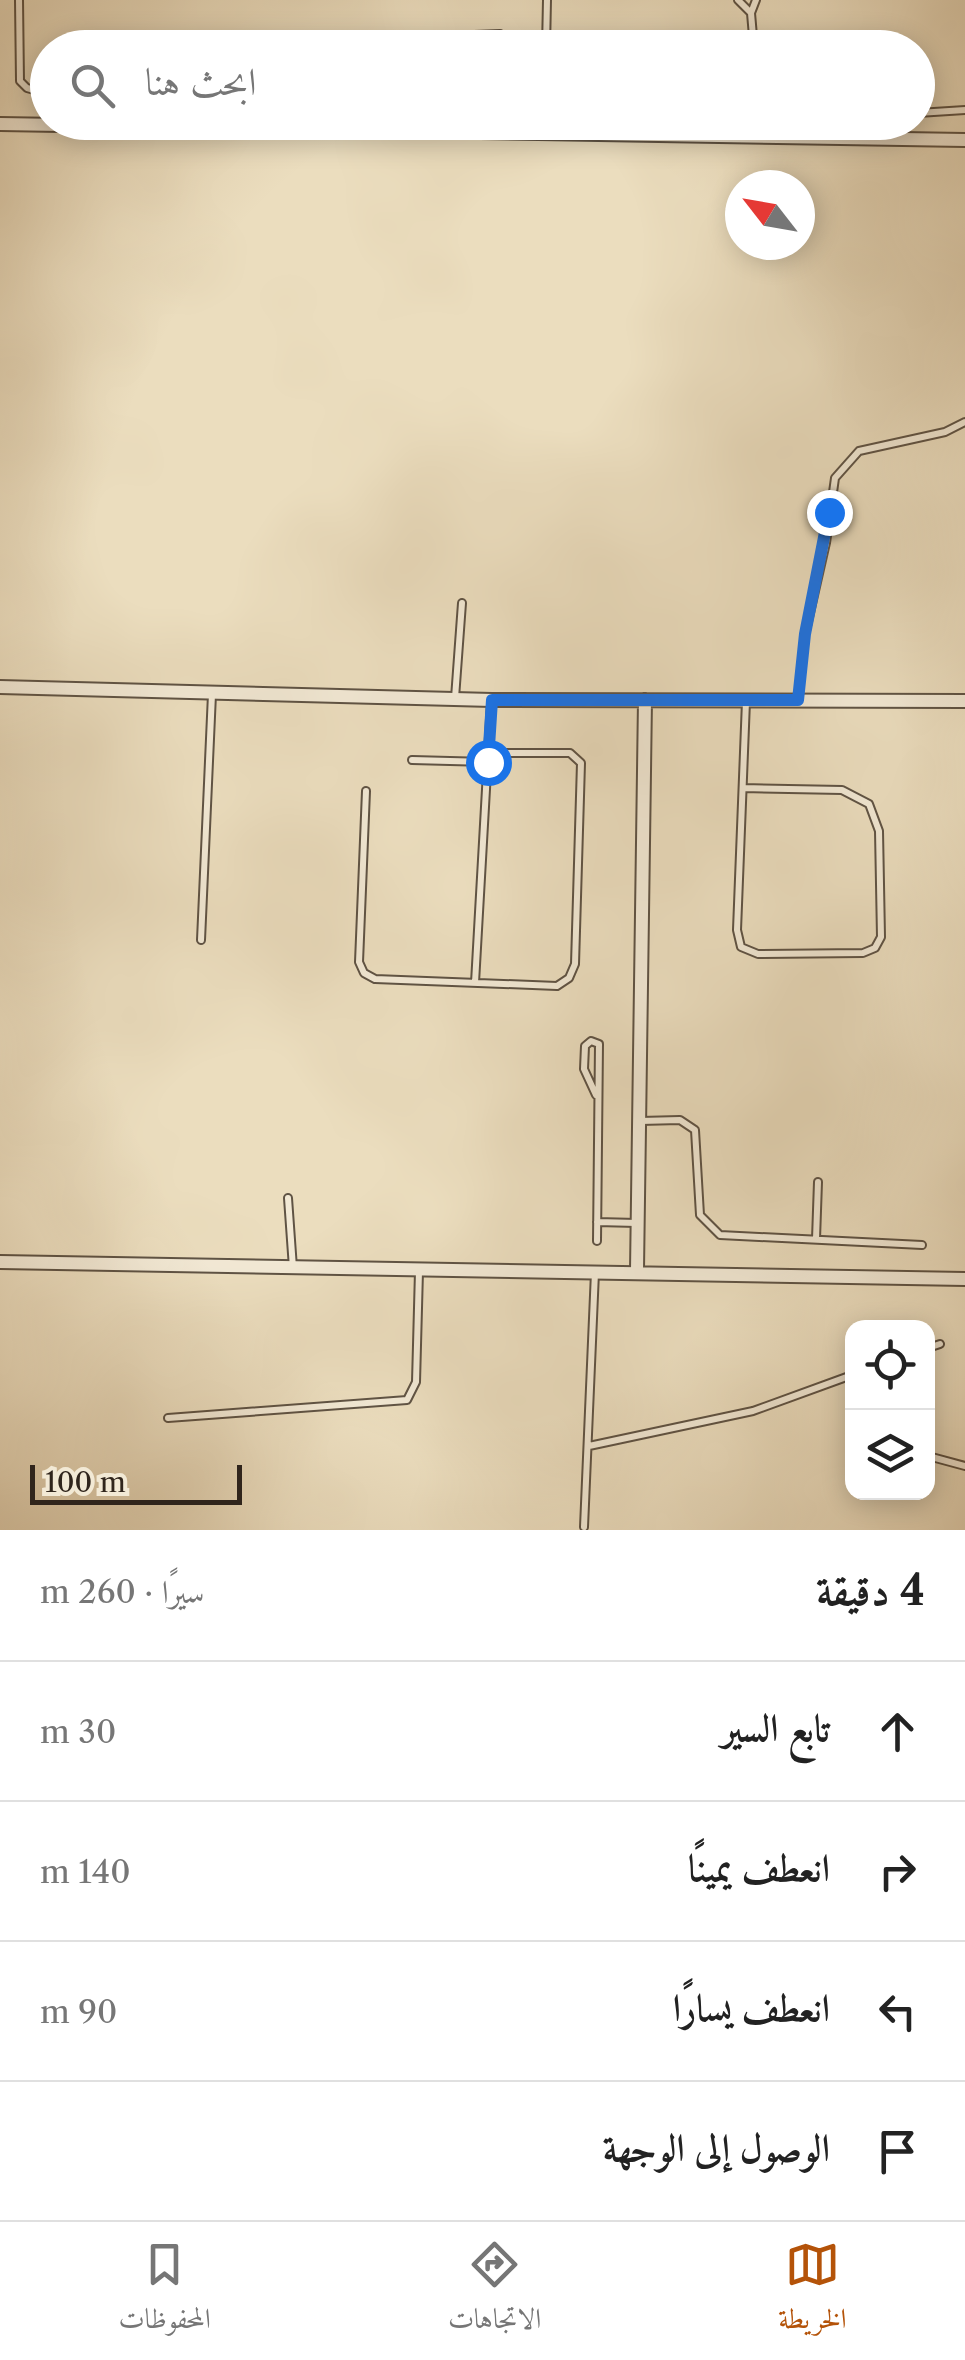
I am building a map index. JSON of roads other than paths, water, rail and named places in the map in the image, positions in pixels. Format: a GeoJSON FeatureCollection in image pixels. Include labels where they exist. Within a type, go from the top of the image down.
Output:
{"type":"FeatureCollection","features":[{"type":"Feature","properties":{"kind":"street"},"geometry":{"type":"LineString","coordinates":[[0,124],[30,124]]}},
{"type":"Feature","properties":{"kind":"street"},"geometry":{"type":"LineString","coordinates":[[935,140],[965,140]]}},
{"type":"Feature","properties":{"kind":"street"},"geometry":{"type":"LineString","coordinates":[[0,687],[492,700],[965,701]]}},
{"type":"Feature","properties":{"kind":"street"},"geometry":{"type":"LineString","coordinates":[[638,1270],[645,700]]}},
{"type":"Feature","properties":{"kind":"street"},"geometry":{"type":"LineString","coordinates":[[0,1262],[293,1270],[638,1270],[965,1280]]}},
{"type":"Feature","properties":{"kind":"lane"},"geometry":{"type":"LineString","coordinates":[[19,0],[20,81],[30,89]]}},
{"type":"Feature","properties":{"kind":"lane"},"geometry":{"type":"LineString","coordinates":[[546,0],[546,30]]}},
{"type":"Feature","properties":{"kind":"lane"},"geometry":{"type":"LineString","coordinates":[[738,0],[752,12]]}},
{"type":"Feature","properties":{"kind":"lane"},"geometry":{"type":"LineString","coordinates":[[753,30],[756,0]]}},
{"type":"Feature","properties":{"kind":"lane"},"geometry":{"type":"LineString","coordinates":[[935,111],[965,110]]}},
{"type":"Feature","properties":{"kind":"lane"},"geometry":{"type":"LineString","coordinates":[[798,700],[805,634],[826,543],[835,478],[858,451],[945,432],[965,422]]}},
{"type":"Feature","properties":{"kind":"lane"},"geometry":{"type":"LineString","coordinates":[[455,699],[462,603]]}},
{"type":"Feature","properties":{"kind":"lane"},"geometry":{"type":"LineString","coordinates":[[201,940],[212,693]]}},
{"type":"Feature","properties":{"kind":"lane"},"geometry":{"type":"LineString","coordinates":[[475,984],[492,700]]}},
{"type":"Feature","properties":{"kind":"lane"},"geometry":{"type":"LineString","coordinates":[[743,788],[852,792],[869,804],[879,830],[881,937],[876,948],[863,953],[758,954],[742,947],[737,930],[746,700]]}},
{"type":"Feature","properties":{"kind":"lane"},"geometry":{"type":"LineString","coordinates":[[366,791],[360,968],[375,980],[556,986],[569,978],[575,964],[581,763],[570,753],[412,760]]}},
{"type":"Feature","properties":{"kind":"lane"},"geometry":{"type":"LineString","coordinates":[[596,1095],[583,1060],[584,1046],[591,1041],[601,1048],[596,1095],[597,1241]]}},
{"type":"Feature","properties":{"kind":"lane"},"geometry":{"type":"LineString","coordinates":[[639,1121],[680,1120],[694,1130],[700,1215],[720,1235],[922,1245]]}},
{"type":"Feature","properties":{"kind":"lane"},"geometry":{"type":"LineString","coordinates":[[816,1239],[818,1182]]}},
{"type":"Feature","properties":{"kind":"lane"},"geometry":{"type":"LineString","coordinates":[[288,1198],[293,1270]]}},
{"type":"Feature","properties":{"kind":"lane"},"geometry":{"type":"LineString","coordinates":[[597,1222],[638,1224]]}},
{"type":"Feature","properties":{"kind":"lane"},"geometry":{"type":"LineString","coordinates":[[168,1418],[407,1400],[416,1382],[419,1270]]}},
{"type":"Feature","properties":{"kind":"lane"},"geometry":{"type":"LineString","coordinates":[[584,1528],[596,1271]]}},
{"type":"Feature","properties":{"kind":"lane"},"geometry":{"type":"LineString","coordinates":[[935,1346],[940,1344]]}},
{"type":"Feature","properties":{"kind":"lane"},"geometry":{"type":"LineString","coordinates":[[589,1446],[754,1411],[845,1378]]}},
{"type":"Feature","properties":{"kind":"lane"},"geometry":{"type":"LineString","coordinates":[[935,1458],[965,1466]]}}]}
